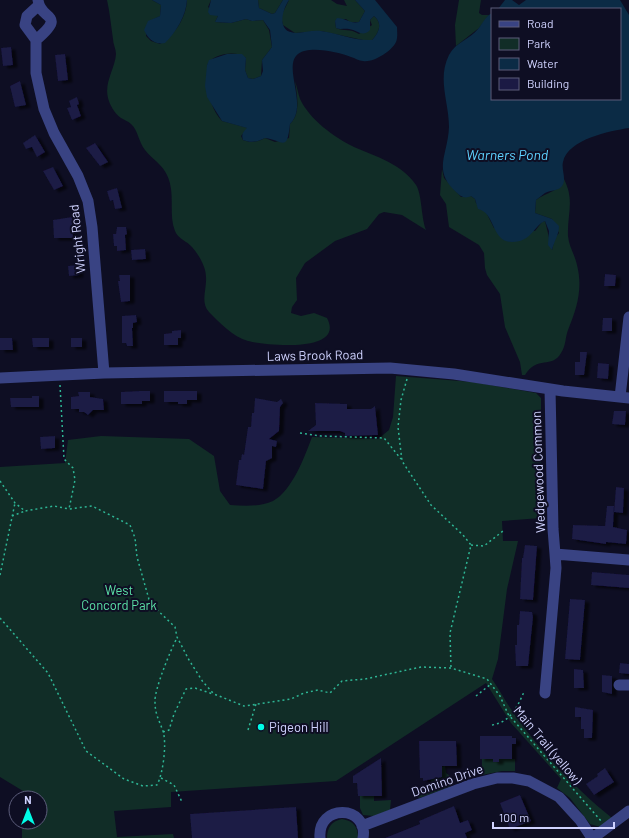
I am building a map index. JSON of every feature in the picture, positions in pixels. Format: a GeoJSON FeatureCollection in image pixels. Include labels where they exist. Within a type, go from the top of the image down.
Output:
{"type":"FeatureCollection","features":[{"type":"Feature","properties":{"kind":"street"},"geometry":{"type":"LineString","coordinates":[[39,2],[49,16],[51,24],[47,32],[36,40],[27,29],[25,20],[39,2]]}},
{"type":"Feature","properties":{"kind":"street","name":"Wright Road"},"geometry":{"type":"LineString","coordinates":[[36,40],[36,72],[44,110],[54,133],[78,176],[88,201],[92,227],[104,373]]}},
{"type":"Feature","properties":{"kind":"street"},"geometry":{"type":"LineString","coordinates":[[625,398],[629,317]]}},
{"type":"Feature","properties":{"kind":"street","name":"Laws Brook Road"},"geometry":{"type":"LineString","coordinates":[[0,378],[104,373],[356,368],[410,369],[625,398]]}},
{"type":"Feature","properties":{"kind":"street","name":"Wedgewood Common"},"geometry":{"type":"LineString","coordinates":[[545,693],[556,568],[553,529],[550,389]]}},
{"type":"Feature","properties":{"kind":"street"},"geometry":{"type":"LineString","coordinates":[[555,554],[629,560]]}},
{"type":"Feature","properties":{"kind":"street","name":"Domino Drive"},"geometry":{"type":"LineString","coordinates":[[362,826],[473,784],[497,778],[512,778],[529,781],[559,797],[580,820],[593,838]]}},
{"type":"Feature","properties":{"kind":"street"},"geometry":{"type":"LineString","coordinates":[[593,838],[629,811]]}},
{"type":"Feature","properties":{"kind":"street"},"geometry":{"type":"LineString","coordinates":[[320,838],[321,827],[326,818],[335,813],[345,812],[353,815],[362,826],[362,838]]}},
{"type":"Feature","properties":{"kind":"path"},"geometry":{"type":"LineString","coordinates":[[402,461],[398,427],[401,400],[410,369]]}},
{"type":"Feature","properties":{"kind":"path"},"geometry":{"type":"LineString","coordinates":[[60,375],[64,459],[73,468],[75,480],[69,509]]}},
{"type":"Feature","properties":{"kind":"path"},"geometry":{"type":"LineString","coordinates":[[300,433],[321,436],[384,438],[402,461],[431,505],[463,535],[471,545],[484,546],[503,531]]}},
{"type":"Feature","properties":{"kind":"path"},"geometry":{"type":"LineString","coordinates":[[0,481],[15,503],[26,511]]}},
{"type":"Feature","properties":{"kind":"path"},"geometry":{"type":"LineString","coordinates":[[0,575],[15,503]]}},
{"type":"Feature","properties":{"kind":"path"},"geometry":{"type":"LineString","coordinates":[[12,517],[26,511],[54,506],[69,509],[92,506],[130,525],[135,538],[137,557],[150,603],[175,627],[177,637],[189,660],[203,682],[214,694]]}},
{"type":"Feature","properties":{"kind":"path"},"geometry":{"type":"LineString","coordinates":[[451,668],[450,633],[471,545]]}},
{"type":"Feature","properties":{"kind":"path"},"geometry":{"type":"LineString","coordinates":[[0,618],[48,673],[86,751],[124,779],[143,786],[156,785],[161,778],[164,758],[164,732],[156,716],[154,700],[172,647],[177,637]]}},
{"type":"Feature","properties":{"kind":"path"},"geometry":{"type":"LineString","coordinates":[[164,732],[169,730],[174,714],[186,689],[195,688],[244,706],[291,699],[304,693],[318,690],[330,693],[342,681],[365,679],[422,667],[451,668],[487,679],[491,684],[476,696]]}},
{"type":"Feature","properties":{"kind":"path","name":"Main Trail (yellow)"},"geometry":{"type":"LineString","coordinates":[[491,684],[511,716],[603,824]]}},
{"type":"Feature","properties":{"kind":"path"},"geometry":{"type":"LineString","coordinates":[[492,725],[500,724],[511,716],[524,692]]}},
{"type":"Feature","properties":{"kind":"path"},"geometry":{"type":"LineString","coordinates":[[248,730],[256,704]]}},
{"type":"Feature","properties":{"kind":"path"},"geometry":{"type":"LineString","coordinates":[[161,778],[174,785],[182,802]]}},
{"type":"Feature","properties":{"kind":"green space"},"geometry":{"type":"Polygon","coordinates":[[[107,0],[152,0],[161,5],[160,16],[148,22],[146,36],[151,41],[160,44],[175,31],[179,25],[187,0],[211,0],[208,7],[218,16],[215,22],[231,23],[246,19],[252,21],[263,20],[269,30],[272,47],[262,60],[261,76],[253,79],[248,78],[245,70],[246,58],[237,54],[220,55],[210,61],[207,65],[207,80],[211,102],[217,115],[222,121],[248,128],[241,136],[243,140],[248,142],[254,142],[265,138],[275,142],[289,138],[290,124],[296,115],[297,110],[295,81],[304,107],[316,121],[346,143],[396,166],[410,177],[416,185],[426,230],[402,215],[384,212],[379,214],[367,229],[335,241],[305,263],[296,278],[297,300],[292,307],[291,313],[301,316],[314,313],[327,318],[330,329],[325,337],[314,342],[300,344],[285,345],[256,343],[242,339],[227,329],[206,308],[204,300],[206,282],[205,269],[195,250],[176,234],[172,217],[170,182],[167,175],[143,147],[137,133],[130,123],[116,114],[108,98],[107,86],[115,60],[116,50],[113,41],[107,0]]]}},
{"type":"Feature","properties":{"kind":"green space"},"geometry":{"type":"Polygon","coordinates":[[[258,0],[283,0],[275,13],[272,14],[259,8],[258,0]]]}},
{"type":"Feature","properties":{"kind":"green space"},"geometry":{"type":"Polygon","coordinates":[[[289,0],[331,0],[337,4],[347,6],[344,0],[355,0],[365,11],[359,22],[350,22],[346,19],[335,21],[336,28],[353,31],[359,34],[372,25],[370,20],[374,16],[379,25],[377,34],[372,40],[363,40],[321,31],[295,33],[283,25],[281,16],[289,0]]]}},
{"type":"Feature","properties":{"kind":"green space"},"geometry":{"type":"Polygon","coordinates":[[[459,0],[481,0],[479,13],[482,15],[489,15],[479,28],[456,46],[455,25],[459,0]]]}},
{"type":"Feature","properties":{"kind":"green space"},"geometry":{"type":"Polygon","coordinates":[[[442,169],[444,178],[461,197],[471,196],[475,199],[476,203],[486,212],[494,228],[535,231],[542,222],[545,221],[552,250],[555,238],[559,233],[552,219],[535,213],[536,200],[557,189],[563,183],[564,179],[570,201],[568,236],[579,274],[578,298],[564,348],[561,353],[557,358],[549,362],[534,365],[525,375],[522,375],[520,362],[505,327],[500,294],[487,275],[484,253],[479,245],[449,227],[446,204],[440,195],[442,169]]]}},
{"type":"Feature","properties":{"kind":"green space","name":"West Concord Park"},"geometry":{"type":"Polygon","coordinates":[[[396,376],[473,382],[536,393],[541,398],[541,518],[502,521],[503,541],[518,541],[507,589],[498,659],[492,679],[527,732],[574,784],[612,818],[600,827],[590,824],[570,798],[557,788],[561,779],[511,723],[486,683],[336,781],[171,792],[171,807],[114,811],[117,837],[173,834],[174,838],[22,838],[22,830],[48,830],[48,790],[21,790],[0,777],[0,467],[65,463],[68,440],[101,436],[189,439],[214,456],[220,491],[230,505],[257,505],[273,501],[286,489],[292,481],[306,454],[312,437],[378,439],[389,430],[393,417],[396,376]]]}},
{"type":"Feature","properties":{"kind":"green space"},"geometry":{"type":"Polygon","coordinates":[[[482,759],[493,759],[493,762],[499,762],[499,759],[515,759],[515,771],[502,771],[482,775],[482,759]]]}},
{"type":"Feature","properties":{"kind":"green space"},"geometry":{"type":"Polygon","coordinates":[[[445,766],[446,773],[450,776],[450,787],[419,798],[416,796],[416,791],[423,789],[431,790],[431,779],[442,777],[442,767],[445,766]]]}},
{"type":"Feature","properties":{"kind":"green space"},"geometry":{"type":"Polygon","coordinates":[[[360,796],[374,796],[374,801],[391,800],[390,810],[374,816],[363,815],[360,808],[360,796]]]}},
{"type":"Feature","properties":{"kind":"green space"},"geometry":{"type":"Polygon","coordinates":[[[342,819],[350,821],[354,825],[358,838],[327,838],[331,825],[335,821],[342,819]]]}},
{"type":"Feature","properties":{"kind":"water"},"geometry":{"type":"Polygon","coordinates":[[[152,0],[187,0],[185,12],[180,23],[165,43],[152,41],[144,30],[148,21],[160,16],[161,5],[152,0]]]}},
{"type":"Feature","properties":{"kind":"water"},"geometry":{"type":"Polygon","coordinates":[[[211,0],[258,0],[259,8],[272,14],[275,13],[283,0],[289,0],[284,9],[282,20],[285,29],[290,32],[321,31],[359,39],[372,40],[377,34],[379,28],[377,19],[374,16],[370,20],[370,30],[365,33],[360,33],[349,29],[336,28],[335,21],[337,18],[359,22],[365,11],[355,0],[375,0],[397,27],[397,40],[391,49],[377,58],[367,61],[360,61],[339,53],[324,50],[309,50],[298,54],[294,60],[293,68],[297,107],[295,116],[290,124],[286,142],[284,143],[265,138],[254,142],[249,142],[243,140],[242,138],[243,132],[247,128],[222,121],[207,97],[205,86],[207,65],[209,60],[227,54],[242,54],[246,58],[245,70],[248,78],[253,79],[261,76],[263,71],[262,60],[272,47],[270,30],[263,20],[252,21],[246,19],[231,23],[215,22],[218,16],[210,15],[208,12],[211,0]]]}},
{"type":"Feature","properties":{"kind":"water","name":"Warners Pond"},"geometry":{"type":"Polygon","coordinates":[[[505,0],[512,0],[519,5],[526,0],[620,0],[629,15],[629,128],[601,134],[573,147],[566,154],[563,162],[564,181],[561,188],[545,193],[536,200],[535,213],[552,219],[559,226],[552,250],[548,245],[549,231],[545,221],[524,239],[512,242],[505,241],[497,233],[488,216],[478,209],[475,199],[471,196],[461,196],[449,184],[443,169],[449,127],[449,118],[444,91],[444,73],[446,64],[449,55],[455,47],[475,32],[491,14],[491,100],[621,100],[621,8],[499,8],[505,0]]]}},
{"type":"Feature","properties":{"kind":"building"},"geometry":{"type":"Polygon","coordinates":[[[11,47],[13,65],[3,66],[1,48],[11,47]]]}},
{"type":"Feature","properties":{"kind":"building"},"geometry":{"type":"Polygon","coordinates":[[[65,54],[68,80],[58,81],[55,55],[65,54]]]}},
{"type":"Feature","properties":{"kind":"building"},"geometry":{"type":"Polygon","coordinates":[[[20,81],[26,105],[15,107],[10,86],[20,81]]]}},
{"type":"Feature","properties":{"kind":"building"},"geometry":{"type":"Polygon","coordinates":[[[77,97],[79,104],[77,105],[81,116],[72,120],[67,108],[71,107],[69,101],[77,97]]]}},
{"type":"Feature","properties":{"kind":"building"},"geometry":{"type":"Polygon","coordinates":[[[35,135],[45,152],[37,157],[32,147],[26,149],[23,143],[35,135]]]}},
{"type":"Feature","properties":{"kind":"building"},"geometry":{"type":"Polygon","coordinates":[[[95,143],[108,162],[100,166],[86,148],[95,143]]]}},
{"type":"Feature","properties":{"kind":"building"},"geometry":{"type":"Polygon","coordinates":[[[53,167],[63,186],[54,190],[43,171],[53,167]]]}},
{"type":"Feature","properties":{"kind":"building"},"geometry":{"type":"Polygon","coordinates":[[[117,188],[122,208],[115,209],[113,200],[110,201],[107,191],[117,188]]]}},
{"type":"Feature","properties":{"kind":"building"},"geometry":{"type":"Polygon","coordinates":[[[72,217],[73,238],[54,238],[53,220],[72,217]]]}},
{"type":"Feature","properties":{"kind":"building"},"geometry":{"type":"Polygon","coordinates":[[[117,227],[126,227],[126,250],[117,251],[117,246],[114,246],[113,234],[116,234],[117,227]]]}},
{"type":"Feature","properties":{"kind":"building"},"geometry":{"type":"Polygon","coordinates":[[[145,249],[146,259],[132,260],[131,250],[145,249]]]}},
{"type":"Feature","properties":{"kind":"building"},"geometry":{"type":"Polygon","coordinates":[[[78,265],[79,275],[69,276],[68,266],[78,265]]]}},
{"type":"Feature","properties":{"kind":"building"},"geometry":{"type":"Polygon","coordinates":[[[605,274],[616,275],[615,286],[604,286],[605,274]]]}},
{"type":"Feature","properties":{"kind":"building"},"geometry":{"type":"Polygon","coordinates":[[[119,275],[130,275],[130,301],[121,302],[118,281],[120,281],[119,275]]]}},
{"type":"Feature","properties":{"kind":"building"},"geometry":{"type":"Polygon","coordinates":[[[136,315],[137,322],[133,323],[132,328],[133,346],[127,346],[126,343],[122,343],[122,316],[136,315]]]}},
{"type":"Feature","properties":{"kind":"building"},"geometry":{"type":"Polygon","coordinates":[[[603,318],[612,318],[612,331],[602,331],[603,318]]]}},
{"type":"Feature","properties":{"kind":"building"},"geometry":{"type":"Polygon","coordinates":[[[181,330],[181,338],[178,338],[178,345],[164,345],[164,334],[181,330]]]}},
{"type":"Feature","properties":{"kind":"building"},"geometry":{"type":"Polygon","coordinates":[[[0,338],[12,338],[13,350],[0,350],[0,338]]]}},
{"type":"Feature","properties":{"kind":"building"},"geometry":{"type":"Polygon","coordinates":[[[32,338],[49,338],[49,347],[33,347],[32,338]]]}},
{"type":"Feature","properties":{"kind":"building"},"geometry":{"type":"Polygon","coordinates":[[[71,338],[82,338],[82,347],[71,347],[71,338]]]}},
{"type":"Feature","properties":{"kind":"building"},"geometry":{"type":"Polygon","coordinates":[[[580,352],[587,352],[584,375],[575,375],[575,362],[580,362],[580,352]]]}},
{"type":"Feature","properties":{"kind":"building"},"geometry":{"type":"Polygon","coordinates":[[[598,363],[609,364],[608,379],[597,378],[598,363]]]}},
{"type":"Feature","properties":{"kind":"building"},"geometry":{"type":"Polygon","coordinates":[[[150,391],[150,401],[142,401],[142,404],[121,404],[121,392],[150,391]]]}},
{"type":"Feature","properties":{"kind":"building"},"geometry":{"type":"Polygon","coordinates":[[[164,391],[197,391],[197,400],[187,400],[187,404],[178,404],[178,402],[164,402],[164,391]]]}},
{"type":"Feature","properties":{"kind":"building"},"geometry":{"type":"Polygon","coordinates":[[[78,392],[90,392],[90,397],[103,399],[104,410],[93,410],[88,415],[84,412],[79,412],[79,409],[71,409],[71,397],[79,396],[78,392]]]}},
{"type":"Feature","properties":{"kind":"building"},"geometry":{"type":"Polygon","coordinates":[[[32,396],[39,396],[39,407],[11,407],[10,398],[32,398],[32,396]]]}},
{"type":"Feature","properties":{"kind":"building"},"geometry":{"type":"Polygon","coordinates":[[[255,398],[277,402],[281,399],[283,403],[280,407],[279,431],[269,439],[277,441],[276,447],[272,446],[272,458],[266,461],[263,489],[236,485],[239,460],[241,460],[242,454],[244,455],[248,427],[251,427],[252,413],[254,413],[255,398]]]}},
{"type":"Feature","properties":{"kind":"building"},"geometry":{"type":"Polygon","coordinates":[[[315,403],[347,404],[347,409],[371,409],[375,406],[378,435],[345,436],[345,433],[340,431],[308,431],[316,425],[315,403]]]}},
{"type":"Feature","properties":{"kind":"building"},"geometry":{"type":"Polygon","coordinates":[[[614,411],[626,411],[625,425],[612,424],[614,411]]]}},
{"type":"Feature","properties":{"kind":"building"},"geometry":{"type":"Polygon","coordinates":[[[55,436],[55,448],[41,449],[40,437],[55,436]]]}},
{"type":"Feature","properties":{"kind":"building"},"geometry":{"type":"Polygon","coordinates":[[[616,487],[624,488],[623,513],[614,512],[616,487]]]}},
{"type":"Feature","properties":{"kind":"building"},"geometry":{"type":"Polygon","coordinates":[[[607,506],[614,506],[613,527],[627,530],[626,544],[606,542],[606,544],[572,539],[573,525],[605,526],[607,506]]]}},
{"type":"Feature","properties":{"kind":"building"},"geometry":{"type":"Polygon","coordinates":[[[525,545],[537,546],[533,600],[520,599],[522,558],[525,545]]]}},
{"type":"Feature","properties":{"kind":"building"},"geometry":{"type":"Polygon","coordinates":[[[592,572],[629,575],[629,588],[591,585],[592,572]]]}},
{"type":"Feature","properties":{"kind":"building"},"geometry":{"type":"Polygon","coordinates":[[[570,599],[585,600],[580,660],[565,659],[570,599]]]}},
{"type":"Feature","properties":{"kind":"building"},"geometry":{"type":"Polygon","coordinates":[[[520,611],[532,612],[533,617],[528,666],[516,666],[515,645],[517,645],[517,625],[519,625],[520,611]]]}},
{"type":"Feature","properties":{"kind":"building"},"geometry":{"type":"Polygon","coordinates":[[[620,663],[629,664],[629,674],[619,673],[620,663]]]}},
{"type":"Feature","properties":{"kind":"building"},"geometry":{"type":"Polygon","coordinates":[[[574,669],[583,670],[584,688],[574,688],[574,669]]]}},
{"type":"Feature","properties":{"kind":"building"},"geometry":{"type":"Polygon","coordinates":[[[602,675],[612,676],[612,694],[602,692],[602,675]]]}},
{"type":"Feature","properties":{"kind":"building"},"geometry":{"type":"Polygon","coordinates":[[[575,707],[593,710],[592,738],[584,738],[584,729],[581,729],[581,717],[575,717],[575,707]]]}},
{"type":"Feature","properties":{"kind":"building"},"geometry":{"type":"Polygon","coordinates":[[[480,736],[512,736],[512,738],[516,738],[516,744],[512,744],[512,759],[499,759],[499,762],[493,762],[493,759],[480,759],[480,736]]]}},
{"type":"Feature","properties":{"kind":"building"},"geometry":{"type":"Polygon","coordinates":[[[419,741],[456,741],[457,766],[442,766],[442,777],[423,781],[423,778],[420,778],[419,741]]]}},
{"type":"Feature","properties":{"kind":"building"},"geometry":{"type":"Polygon","coordinates":[[[381,758],[382,796],[358,796],[357,783],[353,783],[353,776],[381,758]]]}},
{"type":"Feature","properties":{"kind":"building"},"geometry":{"type":"Polygon","coordinates":[[[605,768],[614,782],[594,795],[586,784],[598,776],[597,774],[605,768]]]}},
{"type":"Feature","properties":{"kind":"building"},"geometry":{"type":"Polygon","coordinates":[[[520,795],[531,821],[510,829],[500,803],[520,795]]]}},
{"type":"Feature","properties":{"kind":"building"},"geometry":{"type":"Polygon","coordinates":[[[454,806],[460,823],[468,820],[472,830],[465,833],[467,838],[385,838],[420,824],[419,821],[454,806]]]}},
{"type":"Feature","properties":{"kind":"building"},"geometry":{"type":"Polygon","coordinates":[[[296,807],[298,838],[192,838],[190,814],[296,807]]]}},
{"type":"Feature","properties":{"kind":"place","name":"Pigeon Hill"},"geometry":{"type":"Point","coordinates":[261,727]}}]}
